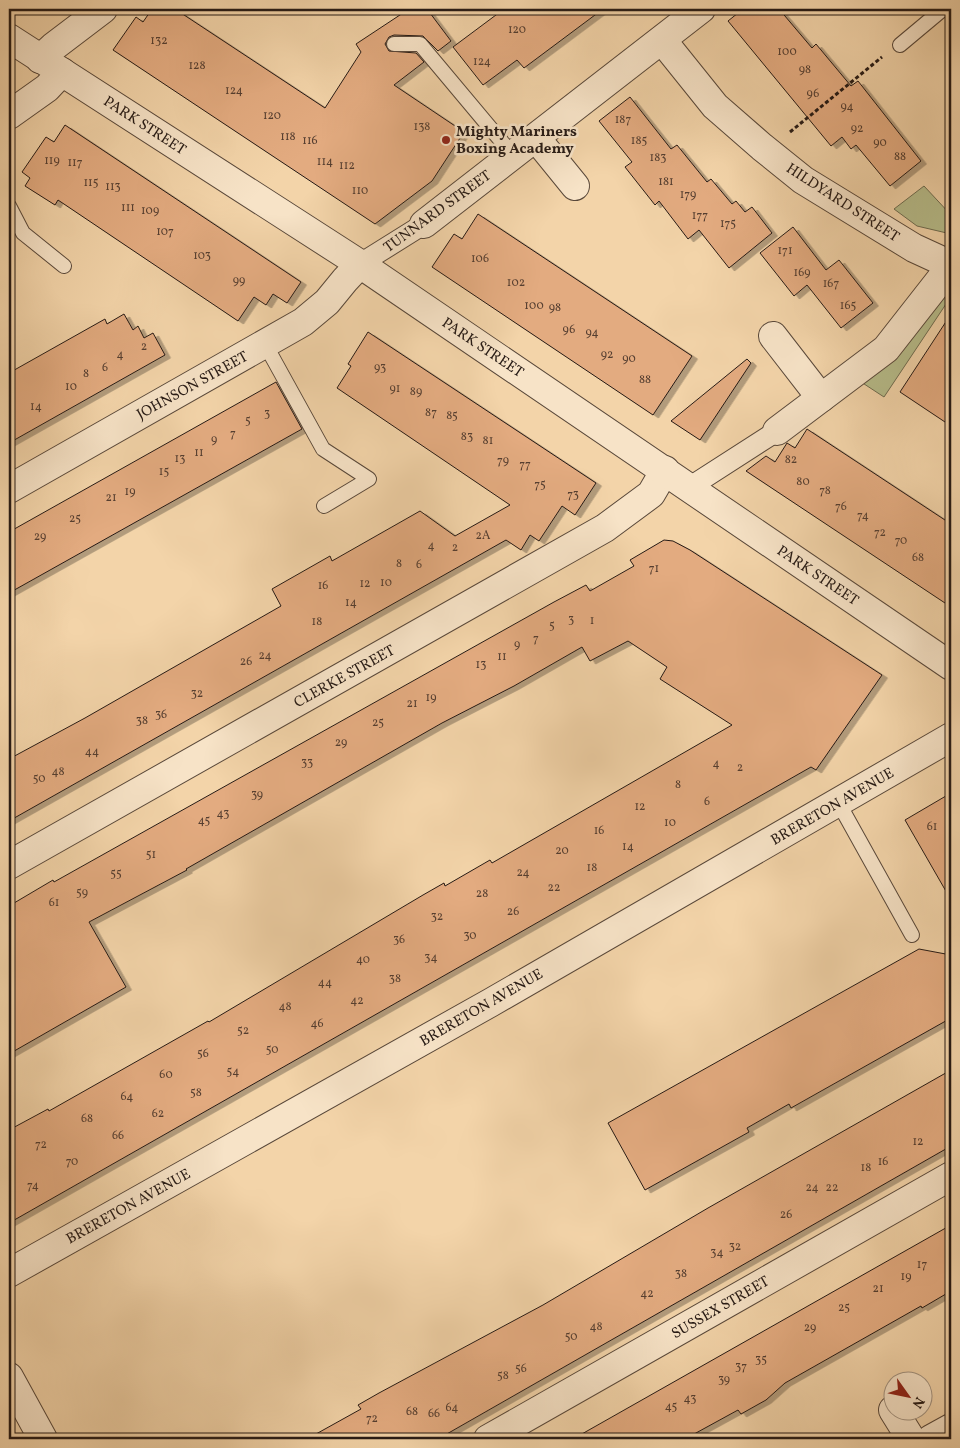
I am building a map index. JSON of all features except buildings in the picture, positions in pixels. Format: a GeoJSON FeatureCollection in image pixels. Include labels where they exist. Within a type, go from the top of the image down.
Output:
{"type":"FeatureCollection","features":[{"type":"Feature","properties":{"kind":"street"},"geometry":{"type":"LineString","coordinates":[[9,115],[47,88],[53,48],[103,9]]}},
{"type":"Feature","properties":{"kind":"street","name":"TUNNARD STREET"},"geometry":{"type":"LineString","coordinates":[[360,264],[424,224],[701,9]]}},
{"type":"Feature","properties":{"kind":"street","name":"PARK STREET"},"geometry":{"type":"LineString","coordinates":[[9,38],[360,264],[951,666]]}},
{"type":"Feature","properties":{"kind":"street","name":"HILDYARD STREET"},"geometry":{"type":"LineString","coordinates":[[662,40],[715,106],[803,180],[914,248],[951,266]]}},
{"type":"Feature","properties":{"kind":"street"},"geometry":{"type":"LineString","coordinates":[[536,138],[575,186]]}},
{"type":"Feature","properties":{"kind":"street","name":"JOHNSON STREET"},"geometry":{"type":"LineString","coordinates":[[9,489],[303,322],[328,302],[360,264]]}},
{"type":"Feature","properties":{"kind":"street"},"geometry":{"type":"LineString","coordinates":[[690,487],[777,431],[886,349],[951,266]]}},
{"type":"Feature","properties":{"kind":"street"},"geometry":{"type":"LineString","coordinates":[[773,336],[821,398]]}},
{"type":"Feature","properties":{"kind":"street","name":"CLERKE STREET"},"geometry":{"type":"LineString","coordinates":[[9,865],[606,528],[651,494],[665,470]]}},
{"type":"Feature","properties":{"kind":"street","name":"BRERETON AVENUE"},"geometry":{"type":"LineString","coordinates":[[9,1273],[482,1008],[951,737]]}},
{"type":"Feature","properties":{"kind":"street","name":"SUSSEX STREET"},"geometry":{"type":"LineString","coordinates":[[488,1439],[951,1176]]}},
{"type":"Feature","properties":{"kind":"street"},"geometry":{"type":"LineString","coordinates":[[9,1376],[43,1439]]}},
{"type":"Feature","properties":{"kind":"street"},"geometry":{"type":"LineString","coordinates":[[899,1420],[911,1439]]}},
{"type":"Feature","properties":{"kind":"street"},"geometry":{"type":"LineString","coordinates":[[931,1439],[951,1428]]}},
{"type":"Feature","properties":{"kind":"lane"},"geometry":{"type":"LineString","coordinates":[[900,45],[943,9]]}},
{"type":"Feature","properties":{"kind":"lane"},"geometry":{"type":"LineString","coordinates":[[394,44],[420,44],[514,155]]}},
{"type":"Feature","properties":{"kind":"lane"},"geometry":{"type":"LineString","coordinates":[[9,206],[23,233],[64,266]]}},
{"type":"Feature","properties":{"kind":"lane"},"geometry":{"type":"LineString","coordinates":[[265,344],[323,449],[369,479],[324,506]]}},
{"type":"Feature","properties":{"kind":"lane"},"geometry":{"type":"LineString","coordinates":[[838,802],[912,935]]}},
{"type":"Feature","properties":{"kind":"path"},"geometry":{"type":"LineString","coordinates":[[766,150],[900,45]]}},
{"type":"Feature","properties":{"kind":"green space"},"geometry":{"type":"Polygon","coordinates":[[[924,186],[951,215],[951,234],[917,226],[894,209],[924,186]]]}},
{"type":"Feature","properties":{"kind":"green space"},"geometry":{"type":"Polygon","coordinates":[[[951,289],[951,308],[946,304],[884,397],[855,378],[926,310],[951,289]]]}},
{"type":"Feature","properties":{"kind":"place","name":"Mighty Mariners Boxing Academy"},"geometry":{"type":"Point","coordinates":[446,140]}}]}
